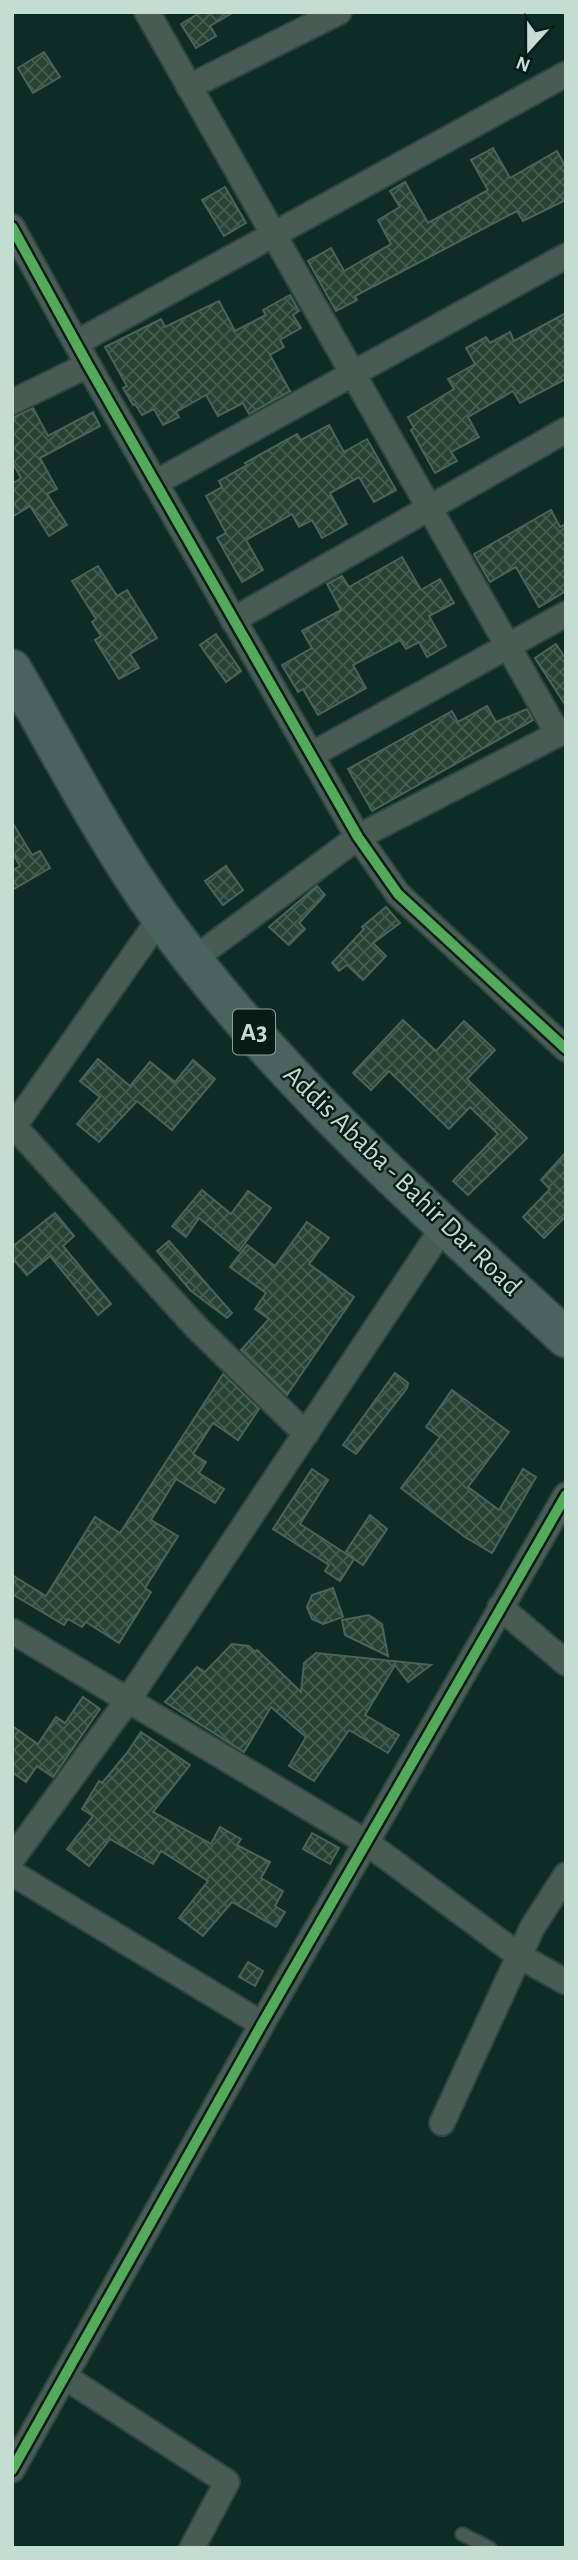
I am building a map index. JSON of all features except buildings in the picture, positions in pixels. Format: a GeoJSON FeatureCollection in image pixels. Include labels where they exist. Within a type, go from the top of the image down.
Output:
{"type":"FeatureCollection","features":[{"type":"Feature","properties":{"kind":"highway","name":"Addis Ababa - Bahir Dar Road"},"geometry":{"type":"LineString","coordinates":[[12,669],[134,878],[161,917],[278,1062],[389,1175],[566,1338]]}},
{"type":"Feature","properties":{"kind":"street"},"geometry":{"type":"LineString","coordinates":[[147,12],[508,646],[562,732],[358,837],[194,959]]}},
{"type":"Feature","properties":{"kind":"street"},"geometry":{"type":"LineString","coordinates":[[189,87],[339,12]]}},
{"type":"Feature","properties":{"kind":"street"},"geometry":{"type":"LineString","coordinates":[[76,343],[566,74]]}},
{"type":"Feature","properties":{"kind":"street"},"geometry":{"type":"LineString","coordinates":[[12,227],[358,837],[398,894],[566,1049]]}},
{"type":"Feature","properties":{"kind":"street"},"geometry":{"type":"LineString","coordinates":[[155,483],[566,256]]}},
{"type":"Feature","properties":{"kind":"street"},"geometry":{"type":"LineString","coordinates":[[12,402],[88,365]]}},
{"type":"Feature","properties":{"kind":"street"},"geometry":{"type":"LineString","coordinates":[[233,620],[566,430]]}},
{"type":"Feature","properties":{"kind":"street"},"geometry":{"type":"LineString","coordinates":[[311,755],[566,614]]}},
{"type":"Feature","properties":{"kind":"street"},"geometry":{"type":"LineString","coordinates":[[161,917],[13,1127],[197,1328],[306,1434]]}},
{"type":"Feature","properties":{"kind":"street"},"geometry":{"type":"LineString","coordinates":[[12,1859],[128,1700],[444,1226]]}},
{"type":"Feature","properties":{"kind":"street"},"geometry":{"type":"LineString","coordinates":[[12,2470],[262,2024],[566,1495]]}},
{"type":"Feature","properties":{"kind":"street"},"geometry":{"type":"LineString","coordinates":[[500,1607],[566,1663]]}},
{"type":"Feature","properties":{"kind":"street"},"geometry":{"type":"LineString","coordinates":[[12,1631],[366,1842],[521,1957],[566,1982]]}},
{"type":"Feature","properties":{"kind":"street"},"geometry":{"type":"LineString","coordinates":[[12,1873],[262,2024]]}},
{"type":"Feature","properties":{"kind":"street"},"geometry":{"type":"LineString","coordinates":[[442,2123],[521,1957],[532,1928],[566,1875]]}},
{"type":"Feature","properties":{"kind":"street"},"geometry":{"type":"LineString","coordinates":[[65,2377],[227,2482],[192,2548]]}},
{"type":"Feature","properties":{"kind":"lane"},"geometry":{"type":"LineString","coordinates":[[462,2534],[490,2548]]}},
{"type":"Feature","properties":{"kind":"cycle path"},"geometry":{"type":"LineString","coordinates":[[12,227],[358,837],[398,894],[566,1049]]}},
{"type":"Feature","properties":{"kind":"cycle path"},"geometry":{"type":"LineString","coordinates":[[12,2470],[262,2024],[566,1495]]}}]}
